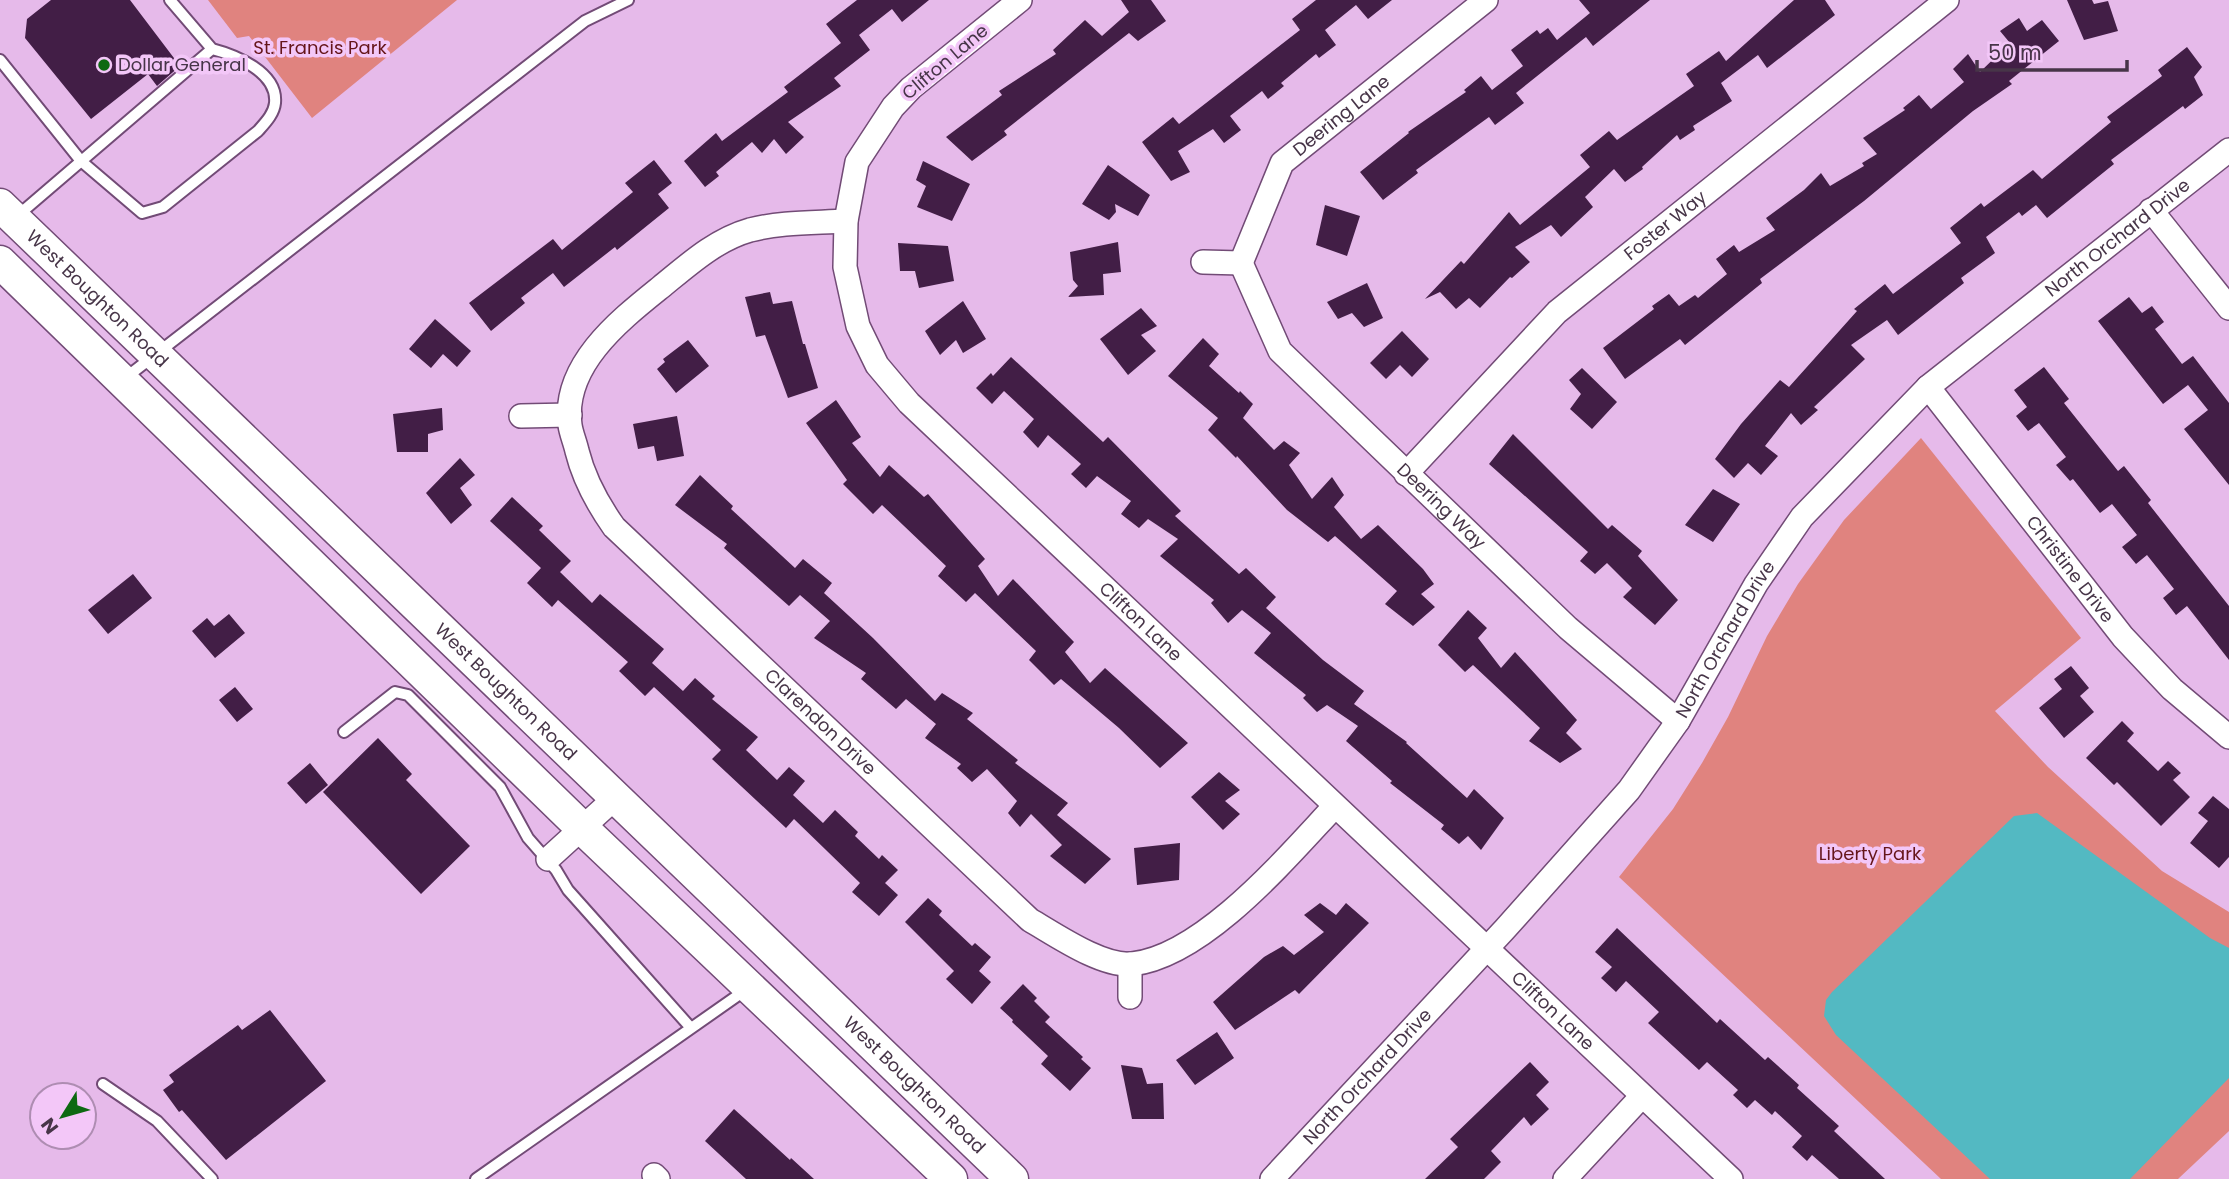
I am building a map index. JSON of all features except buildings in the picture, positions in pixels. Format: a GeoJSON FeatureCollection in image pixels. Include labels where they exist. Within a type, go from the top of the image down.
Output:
{"type":"FeatureCollection","features":[{"type":"Feature","properties":{"kind":"main road","name":"West Boughton Road"},"geometry":{"type":"LineString","coordinates":[[7,212],[1012,1179]]}},
{"type":"Feature","properties":{"kind":"main road"},"geometry":{"type":"LineString","coordinates":[[0,262],[582,828],[951,1179]]}},
{"type":"Feature","properties":{"kind":"street","name":"Clifton Lane"},"geometry":{"type":"LineString","coordinates":[[1020,0],[911,88],[893,107],[858,162],[846,221],[845,267],[858,326],[877,365],[909,403],[1731,1179]]}},
{"type":"Feature","properties":{"kind":"street","name":"Deering Lane"},"geometry":{"type":"LineString","coordinates":[[1241,263],[1282,163],[1486,0]]}},
{"type":"Feature","properties":{"kind":"street","name":"Foster Way"},"geometry":{"type":"LineString","coordinates":[[1406,474],[1557,312],[1947,0]]}},
{"type":"Feature","properties":{"kind":"street","name":"North Orchard Drive"},"geometry":{"type":"LineString","coordinates":[[1272,1179],[1602,823],[1678,721],[1756,584],[1802,517],[1928,387],[2229,150]]}},
{"type":"Feature","properties":{"kind":"street"},"geometry":{"type":"LineString","coordinates":[[2151,210],[2229,308]]}},
{"type":"Feature","properties":{"kind":"street"},"geometry":{"type":"LineString","coordinates":[[521,416],[570,419],[573,390],[585,365],[604,338],[623,318],[700,256],[725,240],[750,230],[779,225],[846,221]]}},
{"type":"Feature","properties":{"kind":"street"},"geometry":{"type":"LineString","coordinates":[[1203,262],[1241,263]]}},
{"type":"Feature","properties":{"kind":"street","name":"Deering Way"},"geometry":{"type":"LineString","coordinates":[[1241,263],[1280,351],[1568,628],[1678,721]]}},
{"type":"Feature","properties":{"kind":"street","name":"Christine Drive"},"geometry":{"type":"LineString","coordinates":[[1928,387],[2123,637],[2172,689],[2229,737]]}},
{"type":"Feature","properties":{"kind":"street","name":"Clarendon Drive"},"geometry":{"type":"LineString","coordinates":[[570,419],[583,474],[614,527],[1030,920],[1095,957],[1130,964],[1173,952],[1243,903],[1335,806]]}},
{"type":"Feature","properties":{"kind":"street"},"geometry":{"type":"LineString","coordinates":[[548,859],[615,798]]}},
{"type":"Feature","properties":{"kind":"street"},"geometry":{"type":"LineString","coordinates":[[1130,964],[1130,997]]}},
{"type":"Feature","properties":{"kind":"street"},"geometry":{"type":"LineString","coordinates":[[1565,1179],[1642,1096]]}},
{"type":"Feature","properties":{"kind":"lane"},"geometry":{"type":"LineString","coordinates":[[0,60],[81,161],[142,214],[151,212],[163,207],[258,131],[270,117],[276,102],[269,82],[249,63],[212,49],[170,0]]}},
{"type":"Feature","properties":{"kind":"lane"},"geometry":{"type":"LineString","coordinates":[[122,381],[585,21],[628,0]]}},
{"type":"Feature","properties":{"kind":"lane"},"geometry":{"type":"LineString","coordinates":[[7,212],[81,161],[212,49]]}},
{"type":"Feature","properties":{"kind":"lane"},"geometry":{"type":"LineString","coordinates":[[344,732],[395,692],[408,695],[500,787],[528,838],[548,859],[568,890],[691,1028]]}},
{"type":"Feature","properties":{"kind":"lane"},"geometry":{"type":"LineString","coordinates":[[476,1179],[749,987]]}},
{"type":"Feature","properties":{"kind":"lane"},"geometry":{"type":"LineString","coordinates":[[103,1084],[157,1121],[212,1179]]}},
{"type":"Feature","properties":{"kind":"green space","name":"St. Francis Park"},"geometry":{"type":"Polygon","coordinates":[[[208,0],[457,0],[312,118],[249,36],[237,38],[208,0]]]}},
{"type":"Feature","properties":{"kind":"green space","name":"Liberty Park"},"geometry":{"type":"Polygon","coordinates":[[[1921,438],[2081,638],[1995,711],[2048,767],[2162,871],[2229,912],[2229,1131],[2178,1179],[1941,1179],[1619,877],[1673,809],[1702,763],[1728,717],[1767,636],[1798,584],[1844,520],[1921,438]]]}},
{"type":"Feature","properties":{"kind":"shaded area"},"geometry":{"type":"Polygon","coordinates":[[[2037,813],[2210,938],[2229,948],[2229,1078],[2130,1179],[1990,1179],[1836,1035],[1824,1016],[1826,1000],[1832,992],[2014,816],[2037,813]]]}},
{"type":"Feature","properties":{"kind":"place","name":"Dollar General"},"geometry":{"type":"Point","coordinates":[104,65]}}]}
